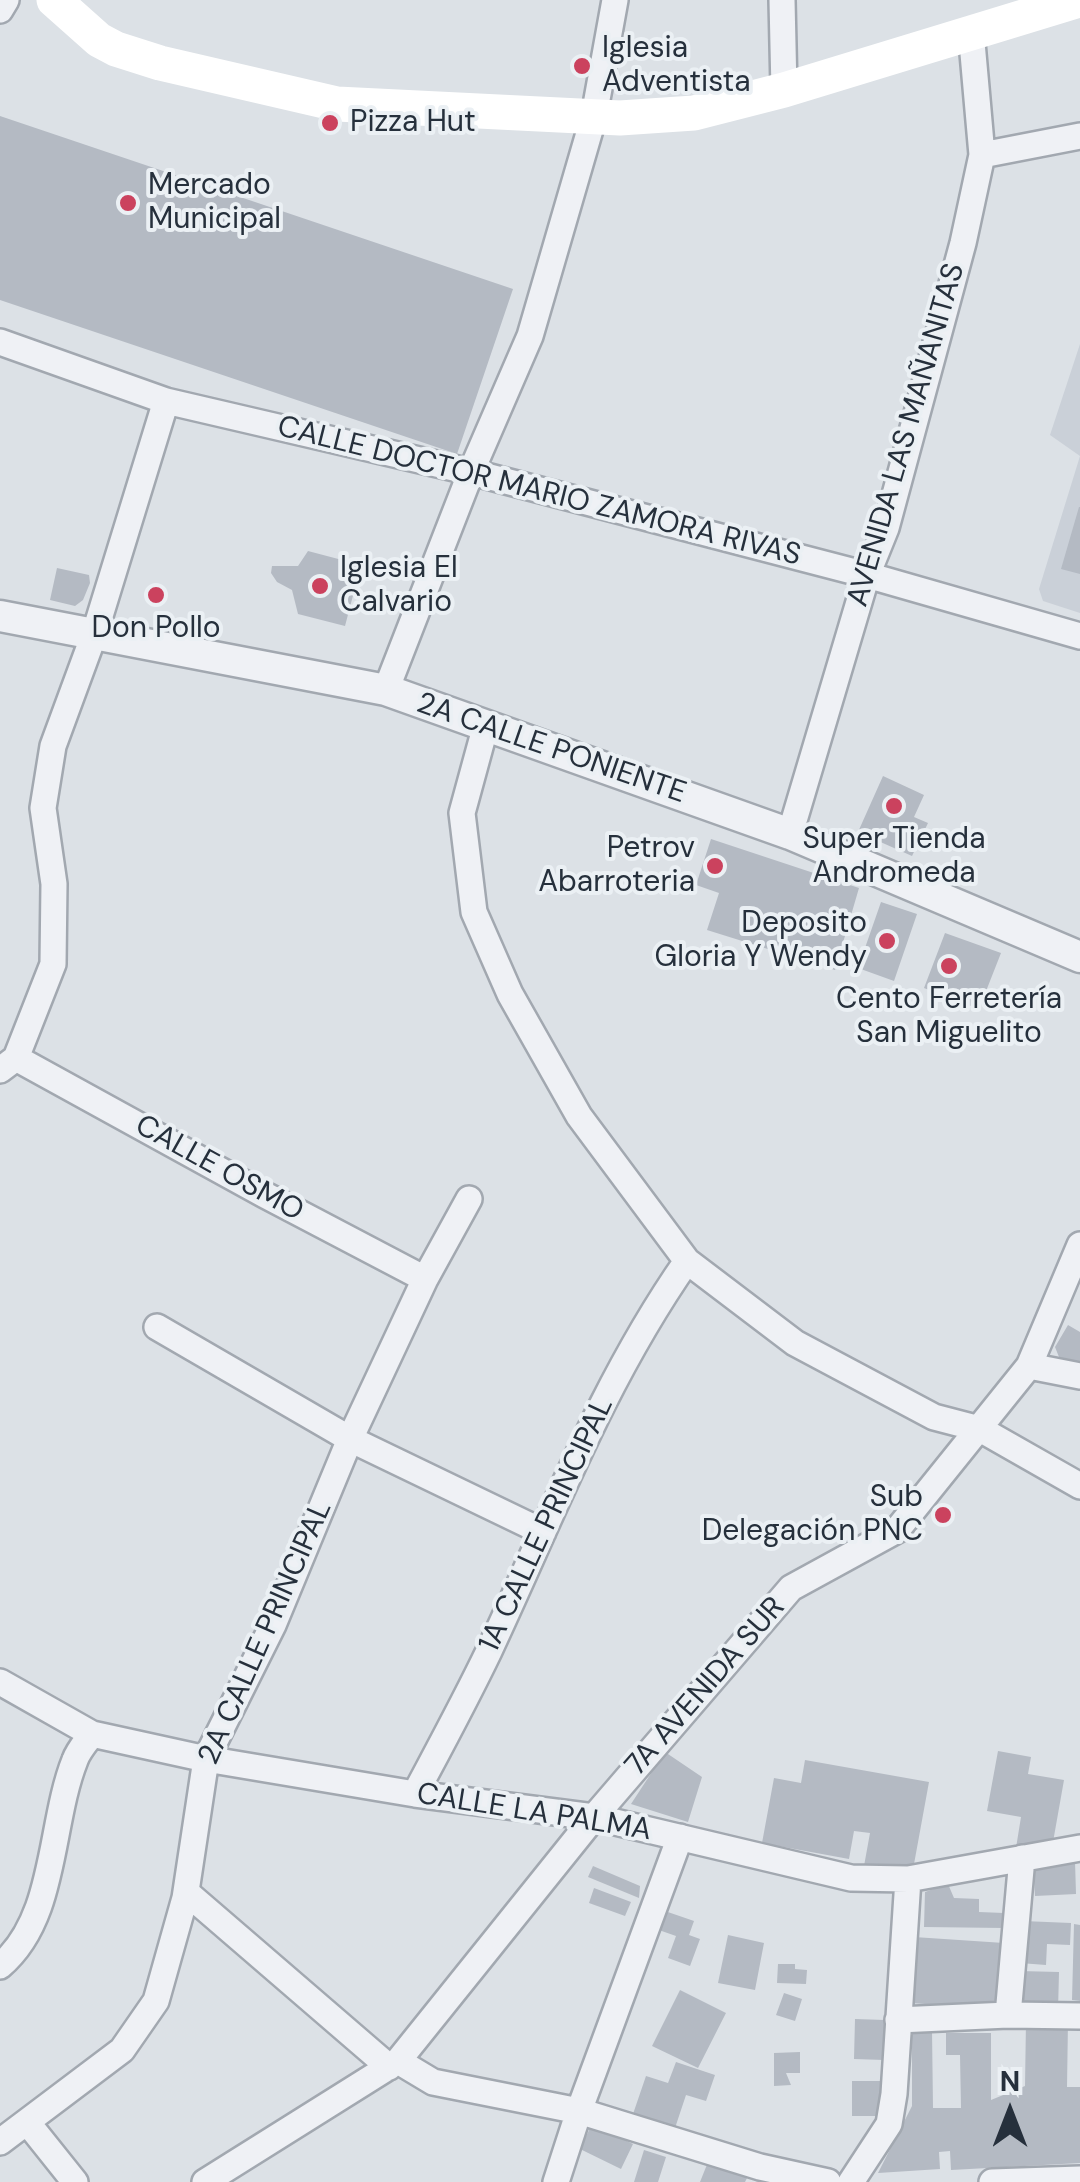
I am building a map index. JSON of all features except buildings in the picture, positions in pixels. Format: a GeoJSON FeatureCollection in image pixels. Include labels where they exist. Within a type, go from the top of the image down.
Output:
{"type":"FeatureCollection","features":[{"type":"Feature","properties":{"kind":"main road"},"geometry":{"type":"LineString","coordinates":[[54,0],[99,40],[116,49],[337,104],[650,117],[694,113],[784,90],[971,31],[1025,8],[1079,0]]}},
{"type":"Feature","properties":{"kind":"street"},"geometry":{"type":"LineString","coordinates":[[0,10],[6,0]]}},
{"type":"Feature","properties":{"kind":"street"},"geometry":{"type":"LineString","coordinates":[[386,690],[471,472],[530,336],[594,116],[615,0]]}},
{"type":"Feature","properties":{"kind":"street"},"geometry":{"type":"LineString","coordinates":[[782,0],[784,90]]}},
{"type":"Feature","properties":{"kind":"street","name":"AVENIDA LAS MAÑANITAS"},"geometry":{"type":"LineString","coordinates":[[790,834],[867,574],[892,509],[963,243],[982,155],[971,31]]}},
{"type":"Feature","properties":{"kind":"street"},"geometry":{"type":"LineString","coordinates":[[982,155],[1080,136]]}},
{"type":"Feature","properties":{"kind":"street","name":"CALLE DOCTOR MARIO ZAMORA RIVAS"},"geometry":{"type":"LineString","coordinates":[[0,342],[166,400],[471,472],[867,574],[1080,636]]}},
{"type":"Feature","properties":{"kind":"street"},"geometry":{"type":"LineString","coordinates":[[8,1064],[53,964],[54,884],[43,808],[53,746],[95,632],[166,400]]}},
{"type":"Feature","properties":{"kind":"street","name":"2A CALLE PONIENTE"},"geometry":{"type":"LineString","coordinates":[[0,616],[386,690],[790,834],[1080,957]]}},
{"type":"Feature","properties":{"kind":"street"},"geometry":{"type":"LineString","coordinates":[[486,725],[462,814],[474,912],[510,994],[580,1116],[688,1261],[795,1343],[934,1417],[980,1429],[1080,1486]]}},
{"type":"Feature","properties":{"kind":"street","name":"CALLE OSMO"},"geometry":{"type":"LineString","coordinates":[[8,1064],[425,1278]]}},
{"type":"Feature","properties":{"kind":"street","name":"2A CALLE PRINCIPAL"},"geometry":{"type":"LineString","coordinates":[[0,2142],[122,2050],[156,2001],[186,1892],[206,1759],[273,1625],[350,1439],[425,1278],[469,1199]]}},
{"type":"Feature","properties":{"kind":"street","name":"7A AVENIDA SUR"},"geometry":{"type":"LineString","coordinates":[[205,2182],[393,2064],[594,1817],[791,1588],[897,1530],[1029,1366],[1080,1245]]}},
{"type":"Feature","properties":{"kind":"street","name":"1A CALLE PRINCIPAL"},"geometry":{"type":"LineString","coordinates":[[415,1794],[488,1652],[576,1456],[646,1320],[688,1261]]}},
{"type":"Feature","properties":{"kind":"street"},"geometry":{"type":"LineString","coordinates":[[157,1328],[350,1439],[542,1532]]}},
{"type":"Feature","properties":{"kind":"street"},"geometry":{"type":"LineString","coordinates":[[1029,1366],[1080,1376]]}},
{"type":"Feature","properties":{"kind":"street","name":"CALLE LA PALMA"},"geometry":{"type":"LineString","coordinates":[[0,1682],[92,1734],[206,1759],[415,1794],[594,1817],[851,1878],[908,1879],[1080,1848]]}},
{"type":"Feature","properties":{"kind":"street"},"geometry":{"type":"LineString","coordinates":[[0,1966],[26,1935],[37,1908],[75,1758],[92,1734]]}},
{"type":"Feature","properties":{"kind":"street"},"geometry":{"type":"LineString","coordinates":[[556,2182],[680,1837]]}},
{"type":"Feature","properties":{"kind":"street"},"geometry":{"type":"LineString","coordinates":[[1008,2015],[1022,1858]]}},
{"type":"Feature","properties":{"kind":"street"},"geometry":{"type":"LineString","coordinates":[[851,2182],[888,2124],[894,2094],[908,1879]]}},
{"type":"Feature","properties":{"kind":"street"},"geometry":{"type":"LineString","coordinates":[[186,1892],[393,2064],[433,2082],[579,2110],[758,2175],[828,2182]]}},
{"type":"Feature","properties":{"kind":"street"},"geometry":{"type":"LineString","coordinates":[[898,2020],[1080,2016]]}},
{"type":"Feature","properties":{"kind":"street"},"geometry":{"type":"LineString","coordinates":[[27,2122],[75,2182]]}},
{"type":"Feature","properties":{"kind":"street"},"geometry":{"type":"LineString","coordinates":[[992,2182],[1080,2179]]}},
{"type":"Feature","properties":{"kind":"shaded area"},"geometry":{"type":"Polygon","coordinates":[[[1080,344],[1080,456],[1050,435],[1080,344]]]}},
{"type":"Feature","properties":{"kind":"shaded area"},"geometry":{"type":"Polygon","coordinates":[[[1080,456],[1080,613],[1043,601],[1039,589],[1080,456]]]}},
{"type":"Feature","properties":{"kind":"place","name":"Iglesia Adventista"},"geometry":{"type":"Point","coordinates":[582,66]}},
{"type":"Feature","properties":{"kind":"place","name":"Pizza Hut"},"geometry":{"type":"Point","coordinates":[330,123]}},
{"type":"Feature","properties":{"kind":"place","name":"Mercado Municipal"},"geometry":{"type":"Point","coordinates":[128,203]}},
{"type":"Feature","properties":{"kind":"place","name":"Iglesia El Calvario"},"geometry":{"type":"Point","coordinates":[320,586]}},
{"type":"Feature","properties":{"kind":"place","name":"Don Pollo"},"geometry":{"type":"Point","coordinates":[156,595]}},
{"type":"Feature","properties":{"kind":"place","name":"Super Tienda Andromeda"},"geometry":{"type":"Point","coordinates":[894,806]}},
{"type":"Feature","properties":{"kind":"place","name":"Petrov Abarroteria"},"geometry":{"type":"Point","coordinates":[715,866]}},
{"type":"Feature","properties":{"kind":"place","name":"Deposito Gloria Y Wendy"},"geometry":{"type":"Point","coordinates":[887,941]}},
{"type":"Feature","properties":{"kind":"place","name":"Cento Ferretería San Miguelito"},"geometry":{"type":"Point","coordinates":[949,966]}},
{"type":"Feature","properties":{"kind":"place","name":"Sub Delegación PNC"},"geometry":{"type":"Point","coordinates":[943,1515]}}]}
